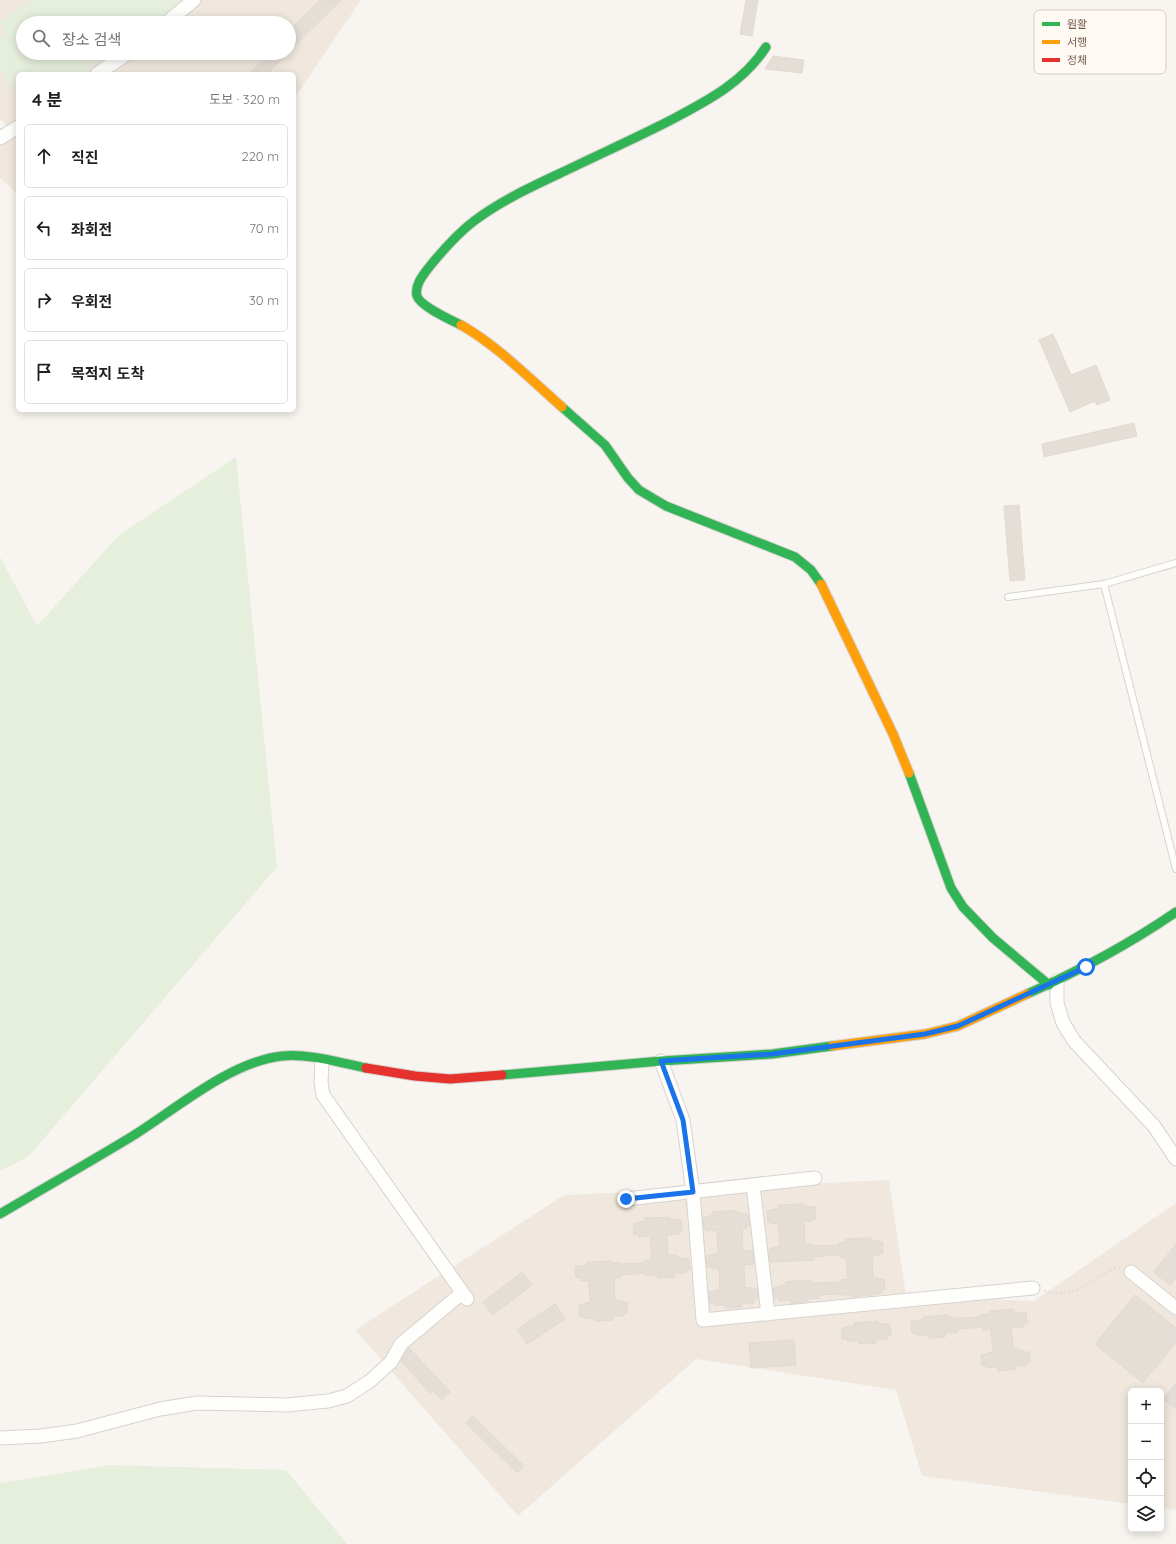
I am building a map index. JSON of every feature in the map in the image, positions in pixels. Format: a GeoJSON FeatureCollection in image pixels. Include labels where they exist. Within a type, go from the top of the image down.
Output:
{"type":"FeatureCollection","features":[{"type":"Feature","properties":{"kind":"street"},"geometry":{"type":"LineString","coordinates":[[175,16],[194,0]]}},
{"type":"Feature","properties":{"kind":"street"},"geometry":{"type":"LineString","coordinates":[[766,47],[755,64],[735,81],[691,110],[623,144],[521,191],[484,213],[448,244],[432,262],[419,280],[415,290],[416,297],[421,303],[475,333],[496,350],[605,445],[628,478],[648,496],[666,506],[795,557],[806,564],[814,572],[893,734],[922,805],[952,888],[963,907],[993,938],[1053,983],[1063,1023],[1074,1041],[1154,1126],[1176,1159]]}},
{"type":"Feature","properties":{"kind":"street"},"geometry":{"type":"LineString","coordinates":[[100,72],[118,60]]}},
{"type":"Feature","properties":{"kind":"street"},"geometry":{"type":"LineString","coordinates":[[0,138],[16,128]]}},
{"type":"Feature","properties":{"kind":"street"},"geometry":{"type":"LineString","coordinates":[[0,1214],[132,1136],[212,1082],[254,1063],[282,1056],[299,1056],[415,1076],[450,1079],[661,1061],[772,1054],[925,1034],[958,1026],[1086,967],[1142,935],[1176,912]]}},
{"type":"Feature","properties":{"kind":"street"},"geometry":{"type":"LineString","coordinates":[[0,1438],[41,1436],[77,1431],[160,1409],[197,1403],[287,1405],[328,1401],[347,1396],[370,1381],[391,1362],[401,1344],[465,1296],[323,1095],[321,1082],[322,1061]]}},
{"type":"Feature","properties":{"kind":"street"},"geometry":{"type":"LineString","coordinates":[[661,1061],[683,1120],[693,1192],[703,1320],[1033,1288]]}},
{"type":"Feature","properties":{"kind":"street"},"geometry":{"type":"LineString","coordinates":[[626,1199],[815,1178]]}},
{"type":"Feature","properties":{"kind":"street"},"geometry":{"type":"LineString","coordinates":[[753,1185],[768,1314]]}},
{"type":"Feature","properties":{"kind":"street"},"geometry":{"type":"LineString","coordinates":[[1131,1272],[1176,1308]]}},
{"type":"Feature","properties":{"kind":"lane"},"geometry":{"type":"LineString","coordinates":[[1008,597],[1104,584],[1176,563]]}},
{"type":"Feature","properties":{"kind":"lane"},"geometry":{"type":"LineString","coordinates":[[1104,584],[1176,869]]}},
{"type":"Feature","properties":{"kind":"path"},"geometry":{"type":"LineString","coordinates":[[1033,1288],[1058,1295],[1072,1293],[1107,1271],[1121,1267],[1131,1272]]}},
{"type":"Feature","properties":{"kind":"shaded area"},"geometry":{"type":"Polygon","coordinates":[[[0,0],[361,0],[296,96],[296,72],[16,72],[16,193],[0,178],[0,146],[13,136],[0,118],[0,0]]]}},
{"type":"Feature","properties":{"kind":"shaded area"},"geometry":{"type":"Polygon","coordinates":[[[889,1180],[906,1295],[1034,1301],[1176,1203],[1176,1510],[1164,1508],[1164,1388],[1128,1388],[1128,1504],[922,1476],[896,1390],[696,1359],[518,1516],[355,1330],[564,1195],[889,1180]]]}},
{"type":"Feature","properties":{"kind":"green space"},"geometry":{"type":"Polygon","coordinates":[[[32,0],[186,1],[164,16],[16,16],[16,60],[99,60],[81,72],[16,72],[16,93],[0,69],[0,37],[6,32],[0,22],[32,0]]]}},
{"type":"Feature","properties":{"kind":"green space"},"geometry":{"type":"Polygon","coordinates":[[[236,457],[277,867],[28,1157],[0,1171],[0,557],[37,626],[119,535],[236,457]]]}},
{"type":"Feature","properties":{"kind":"green space"},"geometry":{"type":"Polygon","coordinates":[[[109,1465],[286,1470],[347,1544],[0,1544],[0,1483],[109,1465]]]}},
{"type":"Feature","properties":{"kind":"building"},"geometry":{"type":"Polygon","coordinates":[[[320,0],[341,0],[296,44],[296,24],[320,0]]]}},
{"type":"Feature","properties":{"kind":"building"},"geometry":{"type":"Polygon","coordinates":[[[746,0],[758,0],[752,36],[740,34],[746,0]]]}},
{"type":"Feature","properties":{"kind":"building"},"geometry":{"type":"Polygon","coordinates":[[[773,56],[804,60],[802,73],[765,69],[773,56]]]}},
{"type":"Feature","properties":{"kind":"building"},"geometry":{"type":"Polygon","coordinates":[[[264,60],[280,60],[269,72],[251,72],[264,60]]]}},
{"type":"Feature","properties":{"kind":"building"},"geometry":{"type":"Polygon","coordinates":[[[1053,334],[1071,375],[1096,365],[1110,400],[1097,405],[1095,401],[1070,412],[1039,340],[1053,334]]]}},
{"type":"Feature","properties":{"kind":"building"},"geometry":{"type":"Polygon","coordinates":[[[1134,423],[1137,436],[1044,457],[1042,444],[1134,423]]]}},
{"type":"Feature","properties":{"kind":"building"},"geometry":{"type":"Polygon","coordinates":[[[1019,505],[1025,580],[1010,581],[1004,506],[1019,505]]]}},
{"type":"Feature","properties":{"kind":"building"},"geometry":{"type":"Polygon","coordinates":[[[804,1204],[804,1206],[815,1207],[816,1219],[813,1219],[813,1221],[804,1222],[805,1245],[839,1245],[839,1243],[846,1242],[846,1239],[871,1238],[871,1240],[883,1242],[883,1253],[872,1256],[873,1278],[884,1279],[885,1290],[882,1290],[882,1293],[853,1297],[853,1295],[842,1294],[819,1295],[819,1298],[807,1299],[808,1302],[791,1303],[790,1300],[779,1301],[779,1298],[774,1298],[773,1288],[786,1285],[786,1282],[810,1280],[810,1283],[841,1282],[841,1280],[848,1279],[846,1258],[840,1258],[840,1256],[814,1257],[814,1260],[770,1262],[769,1249],[780,1246],[778,1224],[768,1222],[767,1211],[779,1208],[779,1205],[804,1204]]]}},
{"type":"Feature","properties":{"kind":"building"},"geometry":{"type":"Polygon","coordinates":[[[737,1211],[738,1213],[748,1214],[750,1225],[746,1226],[747,1228],[742,1228],[743,1251],[753,1251],[754,1264],[745,1265],[744,1267],[745,1287],[757,1289],[758,1299],[754,1300],[754,1303],[742,1303],[742,1307],[725,1308],[725,1305],[714,1305],[714,1303],[710,1303],[709,1292],[720,1290],[719,1269],[707,1267],[706,1256],[718,1253],[717,1230],[706,1231],[706,1228],[704,1229],[703,1218],[713,1215],[713,1212],[737,1211]]]}},
{"type":"Feature","properties":{"kind":"building"},"geometry":{"type":"Polygon","coordinates":[[[670,1217],[670,1219],[681,1220],[682,1231],[679,1231],[679,1234],[667,1235],[668,1256],[677,1255],[678,1258],[689,1259],[690,1270],[686,1270],[686,1273],[674,1273],[675,1277],[658,1278],[657,1275],[646,1275],[646,1273],[621,1275],[621,1278],[614,1278],[615,1300],[627,1302],[627,1313],[624,1313],[624,1316],[612,1316],[613,1320],[595,1321],[595,1318],[584,1318],[584,1316],[579,1316],[579,1305],[591,1302],[588,1280],[581,1281],[581,1278],[576,1278],[575,1267],[587,1265],[587,1262],[612,1261],[612,1263],[618,1262],[618,1264],[641,1263],[645,1262],[645,1260],[652,1260],[650,1236],[639,1237],[639,1234],[634,1235],[633,1224],[645,1221],[645,1218],[670,1217]]]}},
{"type":"Feature","properties":{"kind":"building"},"geometry":{"type":"Polygon","coordinates":[[[1176,1244],[1176,1278],[1170,1285],[1154,1272],[1176,1244]]]}},
{"type":"Feature","properties":{"kind":"building"},"geometry":{"type":"Polygon","coordinates":[[[522,1272],[532,1285],[493,1315],[483,1302],[522,1272]]]}},
{"type":"Feature","properties":{"kind":"building"},"geometry":{"type":"Polygon","coordinates":[[[1135,1295],[1176,1328],[1176,1342],[1143,1383],[1095,1344],[1135,1295]]]}},
{"type":"Feature","properties":{"kind":"building"},"geometry":{"type":"Polygon","coordinates":[[[555,1304],[565,1319],[527,1344],[517,1330],[555,1304]]]}},
{"type":"Feature","properties":{"kind":"building"},"geometry":{"type":"Polygon","coordinates":[[[1014,1309],[1014,1312],[1026,1313],[1027,1324],[1023,1324],[1023,1327],[1011,1328],[1013,1348],[1023,1350],[1023,1352],[1029,1352],[1030,1362],[1026,1363],[1027,1365],[1015,1366],[1015,1369],[998,1371],[997,1367],[987,1368],[986,1366],[982,1366],[981,1355],[993,1352],[991,1329],[983,1330],[983,1327],[960,1329],[957,1330],[957,1333],[945,1333],[945,1337],[928,1338],[928,1335],[917,1335],[916,1333],[912,1333],[911,1322],[923,1319],[923,1317],[948,1315],[948,1317],[953,1317],[954,1319],[978,1317],[982,1316],[982,1314],[990,1314],[990,1311],[1014,1309]]]}},
{"type":"Feature","properties":{"kind":"building"},"geometry":{"type":"Polygon","coordinates":[[[878,1321],[878,1323],[890,1325],[891,1336],[887,1336],[887,1339],[875,1340],[876,1343],[859,1344],[858,1341],[847,1341],[847,1339],[842,1339],[842,1328],[854,1326],[854,1323],[878,1321]]]}},
{"type":"Feature","properties":{"kind":"building"},"geometry":{"type":"Polygon","coordinates":[[[794,1340],[796,1365],[751,1368],[749,1343],[794,1340]]]}},
{"type":"Feature","properties":{"kind":"building"},"geometry":{"type":"Polygon","coordinates":[[[409,1348],[450,1392],[442,1400],[433,1391],[430,1393],[401,1361],[409,1348]]]}},
{"type":"Feature","properties":{"kind":"building"},"geometry":{"type":"Polygon","coordinates":[[[1176,1383],[1176,1409],[1164,1400],[1176,1383]]]}},
{"type":"Feature","properties":{"kind":"building"},"geometry":{"type":"Polygon","coordinates":[[[473,1416],[524,1466],[517,1473],[466,1423],[473,1416]]]}},
{"type":"Feature","properties":{"kind":"traffic: fast"},"geometry":{"type":"LineString","coordinates":[[461,325],[424,304],[419,300],[416,292],[418,284],[425,273],[445,248],[462,231],[485,213],[518,194],[658,127],[711,98],[724,90],[747,70],[766,47]]}},
{"type":"Feature","properties":{"kind":"traffic: fast"},"geometry":{"type":"LineString","coordinates":[[562,407],[605,445],[628,478],[639,490],[666,506],[795,557],[811,570],[821,584]]}},
{"type":"Feature","properties":{"kind":"traffic: fast"},"geometry":{"type":"LineString","coordinates":[[909,773],[951,888],[963,907],[993,938],[1049,985]]}},
{"type":"Feature","properties":{"kind":"traffic: fast"},"geometry":{"type":"LineString","coordinates":[[1027,994],[1104,956],[1176,912]]}},
{"type":"Feature","properties":{"kind":"traffic: fast"},"geometry":{"type":"LineString","coordinates":[[502,1075],[661,1061],[772,1054],[832,1046]]}},
{"type":"Feature","properties":{"kind":"traffic: fast"},"geometry":{"type":"LineString","coordinates":[[0,1214],[131,1137],[203,1089],[242,1067],[262,1060],[292,1055],[324,1059],[366,1068]]}},
{"type":"Feature","properties":{"kind":"traffic: slow"},"geometry":{"type":"LineString","coordinates":[[461,325],[475,333],[501,353],[562,407]]}},
{"type":"Feature","properties":{"kind":"traffic: slow"},"geometry":{"type":"LineString","coordinates":[[821,584],[893,734],[909,773]]}},
{"type":"Feature","properties":{"kind":"traffic: slow"},"geometry":{"type":"LineString","coordinates":[[832,1046],[925,1034],[958,1026],[1027,994]]}},
{"type":"Feature","properties":{"kind":"traffic: jam"},"geometry":{"type":"LineString","coordinates":[[366,1068],[415,1076],[450,1079],[502,1075]]}},
{"type":"Feature","properties":{"kind":"route"},"geometry":{"type":"LineString","coordinates":[[626,1199],[693,1192],[683,1120],[661,1061],[772,1054],[904,1038],[925,1034],[958,1026],[1086,967]]}}]}
